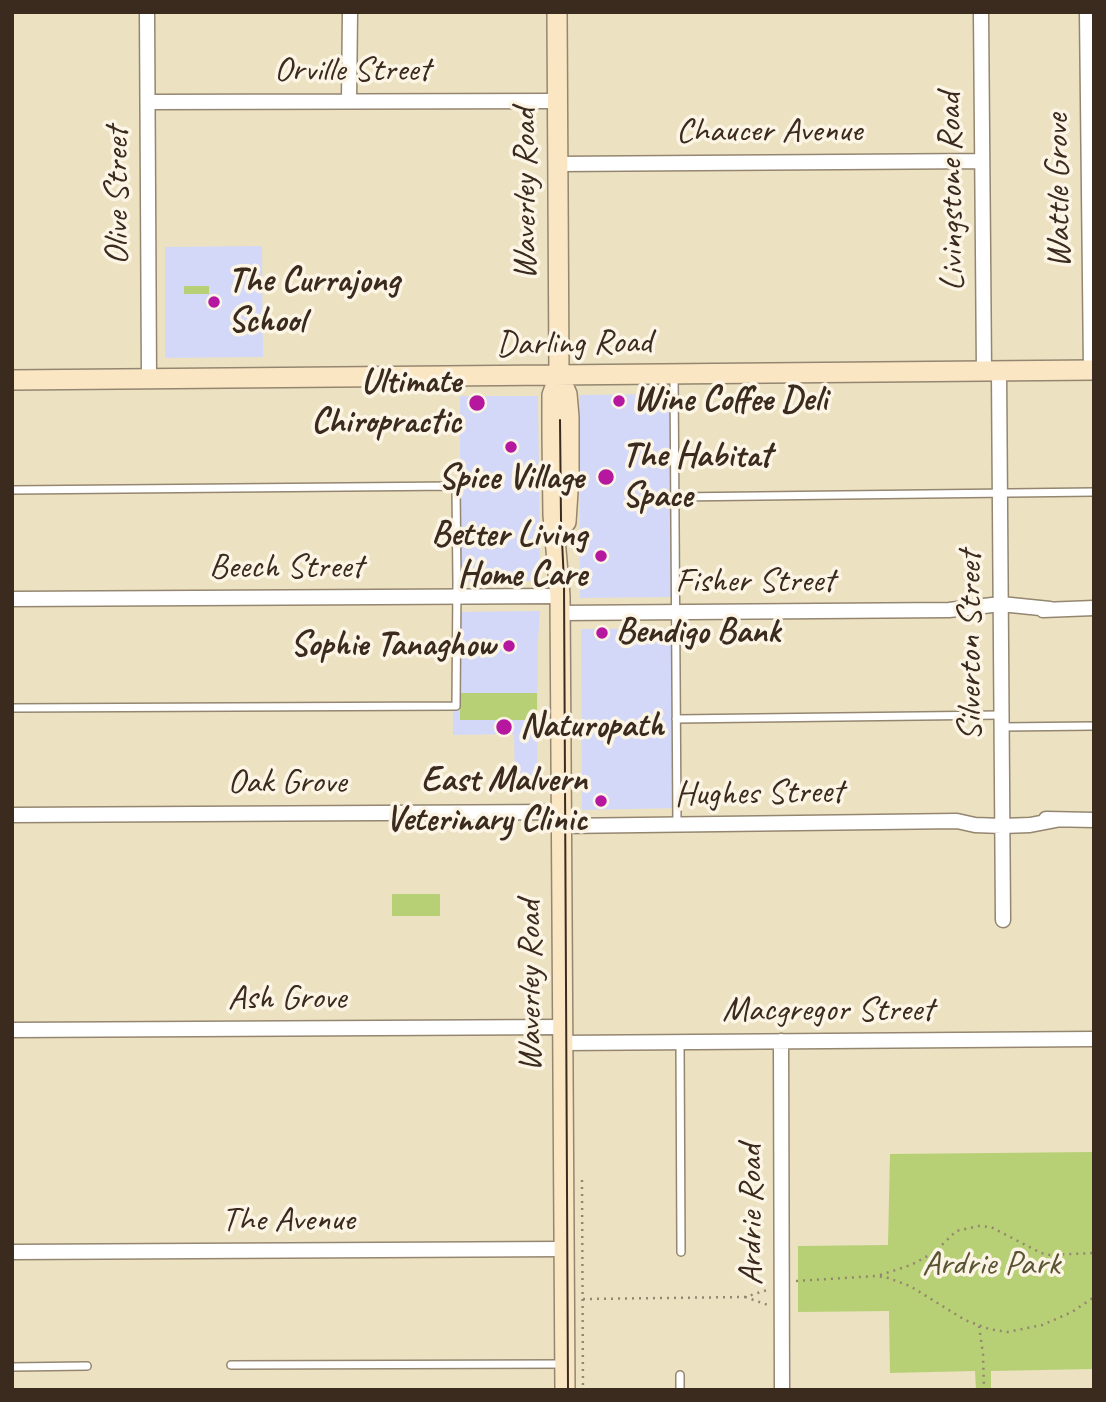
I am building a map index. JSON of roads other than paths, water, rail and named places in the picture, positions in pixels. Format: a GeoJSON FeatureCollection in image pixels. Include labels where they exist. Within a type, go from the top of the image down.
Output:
{"type":"FeatureCollection","features":[{"type":"Feature","properties":{"kind":"main road","name":"Waverley Road"},"geometry":{"type":"LineString","coordinates":[[556,12],[559,376],[552,395],[553,515],[560,597],[565,1390]]}},
{"type":"Feature","properties":{"kind":"main road","name":"Darling Road"},"geometry":{"type":"LineString","coordinates":[[12,380],[1092,370]]}},
{"type":"Feature","properties":{"kind":"street","name":"Olive Street"},"geometry":{"type":"LineString","coordinates":[[147,12],[149,379]]}},
{"type":"Feature","properties":{"kind":"street"},"geometry":{"type":"LineString","coordinates":[[349,12],[349,101]]}},
{"type":"Feature","properties":{"kind":"street","name":"Livingstone Road"},"geometry":{"type":"LineString","coordinates":[[981,12],[982,161],[991,371]]}},
{"type":"Feature","properties":{"kind":"street","name":"Wattle Grove"},"geometry":{"type":"LineString","coordinates":[[1087,12],[1092,370]]}},
{"type":"Feature","properties":{"kind":"street","name":"Orville Street"},"geometry":{"type":"LineString","coordinates":[[148,102],[557,101]]}},
{"type":"Feature","properties":{"kind":"street","name":"Chaucer Avenue"},"geometry":{"type":"LineString","coordinates":[[557,164],[982,161]]}},
{"type":"Feature","properties":{"kind":"street","name":"Silverton Street"},"geometry":{"type":"LineString","coordinates":[[991,371],[1000,494],[1003,920]]}},
{"type":"Feature","properties":{"kind":"street","name":"Beech Street"},"geometry":{"type":"LineString","coordinates":[[12,599],[560,597]]}},
{"type":"Feature","properties":{"kind":"street","name":"Fisher Street"},"geometry":{"type":"LineString","coordinates":[[560,597],[676,612],[1094,608]]}},
{"type":"Feature","properties":{"kind":"street","name":"Oak Grove"},"geometry":{"type":"LineString","coordinates":[[12,815],[561,818]]}},
{"type":"Feature","properties":{"kind":"street","name":"Hughes Street"},"geometry":{"type":"LineString","coordinates":[[561,818],[677,825],[957,821],[971,817],[1002,821],[1094,820]]}},
{"type":"Feature","properties":{"kind":"street","name":"Ash Grove"},"geometry":{"type":"LineString","coordinates":[[12,1030],[562,1035]]}},
{"type":"Feature","properties":{"kind":"street","name":"Macgregor Street"},"geometry":{"type":"LineString","coordinates":[[562,1035],[680,1042],[1094,1039]]}},
{"type":"Feature","properties":{"kind":"street","name":"Ardrie Road"},"geometry":{"type":"LineString","coordinates":[[781,1041],[782,1390]]}},
{"type":"Feature","properties":{"kind":"street","name":"The Avenue"},"geometry":{"type":"LineString","coordinates":[[12,1252],[564,1249]]}},
{"type":"Feature","properties":{"kind":"lane"},"geometry":{"type":"LineString","coordinates":[[674,374],[677,825]]}},
{"type":"Feature","properties":{"kind":"lane"},"geometry":{"type":"LineString","coordinates":[[12,489],[456,486],[456,706],[12,708]]}},
{"type":"Feature","properties":{"kind":"lane"},"geometry":{"type":"LineString","coordinates":[[675,496],[1094,492]]}},
{"type":"Feature","properties":{"kind":"lane"},"geometry":{"type":"LineString","coordinates":[[676,719],[1001,721],[1094,726]]}},
{"type":"Feature","properties":{"kind":"lane"},"geometry":{"type":"LineString","coordinates":[[680,1042],[681,1252]]}},
{"type":"Feature","properties":{"kind":"lane"},"geometry":{"type":"LineString","coordinates":[[230,1365],[564,1364]]}},
{"type":"Feature","properties":{"kind":"lane"},"geometry":{"type":"LineString","coordinates":[[12,1367],[87,1366]]}},
{"type":"Feature","properties":{"kind":"lane"},"geometry":{"type":"LineString","coordinates":[[680,1376],[680,1390]]}},
{"type":"Feature","properties":{"kind":"tram line"},"geometry":{"type":"LineString","coordinates":[[560,420],[564,582],[568,1390]]}},
{"type":"Feature","properties":{"kind":"place","name":"The Currajong School"},"geometry":{"type":"Point","coordinates":[214,302]}},
{"type":"Feature","properties":{"kind":"place","name":"Wine Coffee Deli"},"geometry":{"type":"Point","coordinates":[619,401]}},
{"type":"Feature","properties":{"kind":"place","name":"Ultimate Chiropractic"},"geometry":{"type":"Point","coordinates":[477,403]}},
{"type":"Feature","properties":{"kind":"place","name":"Spice Village"},"geometry":{"type":"Point","coordinates":[511,447]}},
{"type":"Feature","properties":{"kind":"place","name":"The Habitat Space"},"geometry":{"type":"Point","coordinates":[606,477]}},
{"type":"Feature","properties":{"kind":"place","name":"Better Living Home Care"},"geometry":{"type":"Point","coordinates":[601,556]}},
{"type":"Feature","properties":{"kind":"place","name":"Bendigo Bank"},"geometry":{"type":"Point","coordinates":[602,633]}},
{"type":"Feature","properties":{"kind":"place","name":"Sophie Tanaghow"},"geometry":{"type":"Point","coordinates":[509,646]}},
{"type":"Feature","properties":{"kind":"place","name":"Naturopath"},"geometry":{"type":"Point","coordinates":[504,727]}},
{"type":"Feature","properties":{"kind":"place","name":"East Malvern Veterinary Clinic"},"geometry":{"type":"Point","coordinates":[601,801]}},
{"type":"Feature","properties":{"kind":"park label","name":"Ardrie Park"},"geometry":{"type":"Point","coordinates":[991,1265]}}]}
